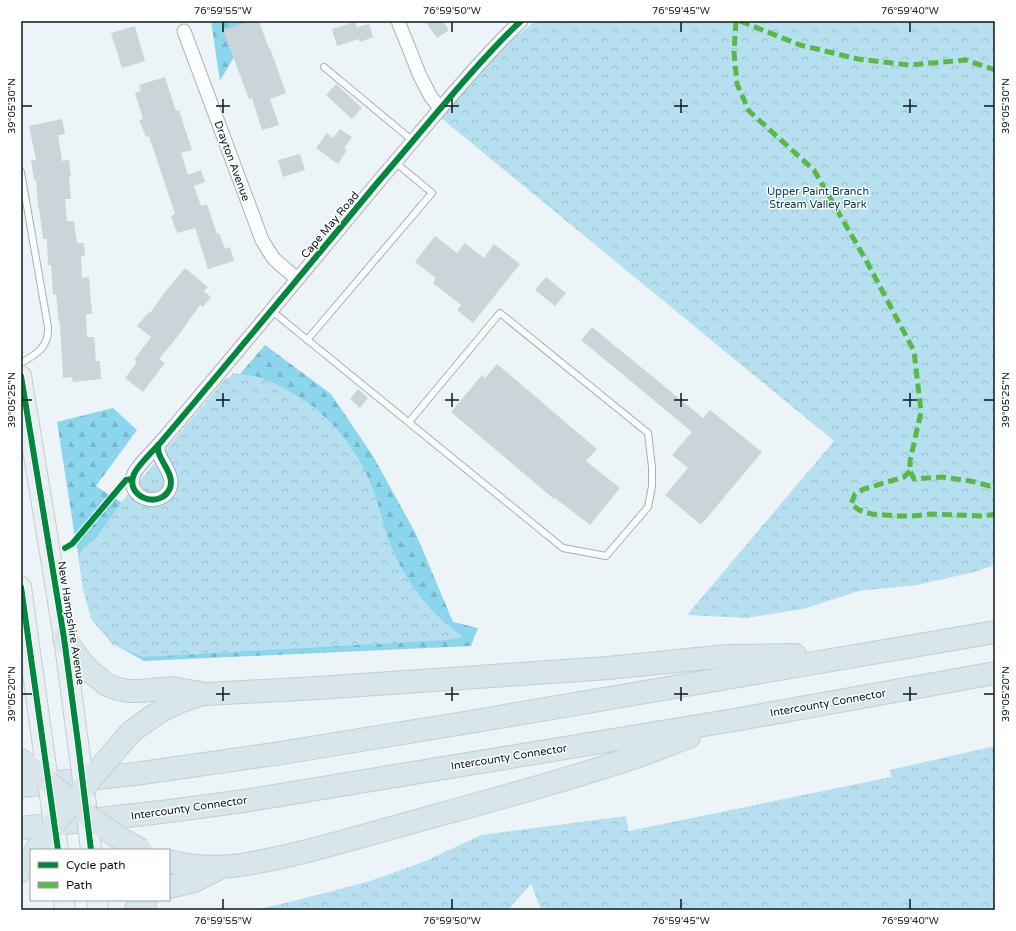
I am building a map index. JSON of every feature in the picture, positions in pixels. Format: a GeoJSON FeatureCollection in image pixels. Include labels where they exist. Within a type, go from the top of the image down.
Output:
{"type":"FeatureCollection","features":[{"type":"Feature","properties":{"kind":"highway"},"geometry":{"type":"LineString","coordinates":[[21,786],[135,774],[281,753],[995,632]]}},
{"type":"Feature","properties":{"kind":"highway"},"geometry":{"type":"LineString","coordinates":[[64,638],[82,663],[107,685],[112,687],[128,691],[172,688],[206,694],[601,669],[727,656],[871,653]]}},
{"type":"Feature","properties":{"kind":"highway","name":"Intercounty Connector"},"geometry":{"type":"LineString","coordinates":[[21,828],[156,813],[244,801],[734,720],[995,673]]}},
{"type":"Feature","properties":{"kind":"highway"},"geometry":{"type":"LineString","coordinates":[[37,849],[54,824],[81,801],[130,733],[159,712],[174,704],[206,694]]}},
{"type":"Feature","properties":{"kind":"highway"},"geometry":{"type":"LineString","coordinates":[[170,861],[182,865],[221,867],[241,866],[288,856],[497,799],[630,759],[734,720]]}},
{"type":"Feature","properties":{"kind":"highway"},"geometry":{"type":"LineString","coordinates":[[21,760],[48,782],[81,801],[116,836],[139,849]]}},
{"type":"Feature","properties":{"kind":"highway"},"geometry":{"type":"LineString","coordinates":[[21,870],[30,859]]}},
{"type":"Feature","properties":{"kind":"highway"},"geometry":{"type":"LineString","coordinates":[[170,887],[194,881],[221,867]]}},
{"type":"Feature","properties":{"kind":"highway"},"geometry":{"type":"LineString","coordinates":[[136,910],[145,901]]}},
{"type":"Feature","properties":{"kind":"main road","name":"New Hampshire Avenue"},"geometry":{"type":"LineString","coordinates":[[21,376],[64,638],[78,743],[81,801],[91,849]]}},
{"type":"Feature","properties":{"kind":"main road"},"geometry":{"type":"LineString","coordinates":[[21,587],[58,849]]}},
{"type":"Feature","properties":{"kind":"street"},"geometry":{"type":"LineString","coordinates":[[398,21],[420,76],[431,97],[440,108]]}},
{"type":"Feature","properties":{"kind":"street","name":"Cape May Road"},"geometry":{"type":"LineString","coordinates":[[158,445],[272,311],[440,108],[496,44],[521,21]]}},
{"type":"Feature","properties":{"kind":"street","name":"Drayton Avenue"},"geometry":{"type":"LineString","coordinates":[[184,32],[262,240],[274,259],[297,279]]}},
{"type":"Feature","properties":{"kind":"lane"},"geometry":{"type":"LineString","coordinates":[[324,67],[413,141]]}},
{"type":"Feature","properties":{"kind":"lane"},"geometry":{"type":"LineString","coordinates":[[308,340],[432,193],[395,162]]}},
{"type":"Feature","properties":{"kind":"lane"},"geometry":{"type":"LineString","coordinates":[[21,172],[48,327],[48,335],[41,349],[21,363]]}},
{"type":"Feature","properties":{"kind":"lane"},"geometry":{"type":"LineString","coordinates":[[272,311],[563,548],[606,556],[648,506],[652,486],[652,467],[648,433],[500,313],[409,422]]}},
{"type":"Feature","properties":{"kind":"green space"},"geometry":{"type":"Polygon","coordinates":[[[211,21],[255,21],[220,81],[211,21]]]}},
{"type":"Feature","properties":{"kind":"green space","name":"Upper Paint Branch Stream Valley Park"},"geometry":{"type":"Polygon","coordinates":[[[535,21],[995,21],[995,565],[974,572],[917,585],[859,591],[803,609],[746,618],[687,615],[834,441],[441,118],[502,48],[535,21]]]}},
{"type":"Feature","properties":{"kind":"green space"},"geometry":{"type":"Polygon","coordinates":[[[265,345],[331,394],[373,456],[416,534],[453,622],[478,628],[471,646],[144,661],[112,643],[88,604],[75,537],[57,422],[113,408],[137,430],[96,486],[149,520],[203,417],[265,345]]]}},
{"type":"Feature","properties":{"kind":"green space"},"geometry":{"type":"Polygon","coordinates":[[[233,373],[255,376],[300,397],[338,430],[357,457],[365,472],[375,495],[391,545],[407,577],[432,610],[463,637],[447,640],[144,657],[113,645],[91,619],[83,589],[78,556],[87,544],[93,541],[99,534],[120,504],[226,378],[229,378],[233,373]]]}},
{"type":"Feature","properties":{"kind":"green space"},"geometry":{"type":"Polygon","coordinates":[[[995,746],[995,910],[541,910],[531,884],[508,910],[254,910],[370,881],[426,861],[481,835],[626,816],[629,831],[891,777],[890,770],[995,746]]]}},
{"type":"Feature","properties":{"kind":"building"},"geometry":{"type":"Polygon","coordinates":[[[251,21],[259,21],[286,93],[270,99],[279,125],[262,130],[252,98],[249,99],[223,30],[251,21]]]}},
{"type":"Feature","properties":{"kind":"building"},"geometry":{"type":"Polygon","coordinates":[[[425,21],[443,21],[449,30],[437,38],[425,21]]]}},
{"type":"Feature","properties":{"kind":"building"},"geometry":{"type":"Polygon","coordinates":[[[355,22],[357,27],[369,24],[373,37],[360,42],[359,39],[337,46],[332,29],[355,22]]]}},
{"type":"Feature","properties":{"kind":"building"},"geometry":{"type":"Polygon","coordinates":[[[135,26],[145,61],[122,68],[111,33],[135,26]]]}},
{"type":"Feature","properties":{"kind":"building"},"geometry":{"type":"Polygon","coordinates":[[[165,77],[176,111],[179,110],[192,150],[181,153],[188,175],[201,170],[205,182],[194,186],[201,206],[207,204],[217,234],[219,233],[225,249],[230,247],[234,261],[208,269],[195,228],[177,233],[171,216],[175,214],[149,136],[146,137],[139,120],[143,119],[135,93],[141,91],[139,85],[165,77]]]}},
{"type":"Feature","properties":{"kind":"building"},"geometry":{"type":"Polygon","coordinates":[[[336,84],[362,108],[352,119],[326,95],[336,84]]]}},
{"type":"Feature","properties":{"kind":"building"},"geometry":{"type":"Polygon","coordinates":[[[62,119],[65,134],[58,135],[62,161],[69,160],[71,176],[69,176],[71,199],[65,199],[67,221],[74,221],[77,243],[84,243],[85,256],[81,256],[82,278],[89,277],[92,314],[86,314],[87,337],[94,337],[96,361],[100,361],[101,379],[73,382],[72,377],[63,378],[60,323],[56,294],[53,295],[51,265],[48,265],[47,239],[43,239],[38,208],[36,180],[34,180],[31,160],[36,160],[29,126],[62,119]]]}},
{"type":"Feature","properties":{"kind":"building"},"geometry":{"type":"Polygon","coordinates":[[[340,129],[352,137],[344,148],[347,150],[338,164],[316,148],[327,133],[333,138],[340,129]]]}},
{"type":"Feature","properties":{"kind":"building"},"geometry":{"type":"Polygon","coordinates":[[[300,154],[305,170],[283,177],[278,160],[300,154]]]}},
{"type":"Feature","properties":{"kind":"building"},"geometry":{"type":"Polygon","coordinates":[[[435,236],[457,253],[465,243],[484,258],[494,244],[520,264],[473,323],[457,310],[461,305],[433,283],[436,278],[415,262],[435,236]]]}},
{"type":"Feature","properties":{"kind":"building"},"geometry":{"type":"Polygon","coordinates":[[[185,268],[208,287],[204,291],[211,297],[203,307],[200,305],[178,336],[159,359],[165,363],[143,392],[125,378],[137,362],[134,360],[151,337],[137,326],[149,312],[150,313],[185,268]]]}},
{"type":"Feature","properties":{"kind":"building"},"geometry":{"type":"Polygon","coordinates":[[[546,277],[566,293],[555,306],[535,290],[546,277]]]}},
{"type":"Feature","properties":{"kind":"building"},"geometry":{"type":"Polygon","coordinates":[[[592,327],[703,418],[710,410],[762,452],[701,525],[665,495],[688,468],[672,455],[692,432],[581,340],[592,327]]]}},
{"type":"Feature","properties":{"kind":"building"},"geometry":{"type":"Polygon","coordinates":[[[497,364],[597,449],[586,461],[620,488],[590,525],[555,498],[554,499],[451,412],[482,375],[485,378],[497,364]]]}},
{"type":"Feature","properties":{"kind":"building"},"geometry":{"type":"Polygon","coordinates":[[[358,389],[368,398],[360,408],[350,399],[358,389]]]}},
{"type":"Feature","properties":{"kind":"marked path"},"geometry":{"type":"LineString","coordinates":[[736,21],[734,52],[737,84],[749,111],[814,170],[867,262],[914,351],[921,412],[910,461],[910,471],[914,479],[942,477],[970,481],[990,486],[995,483]]}},
{"type":"Feature","properties":{"kind":"marked path"},"geometry":{"type":"LineString","coordinates":[[740,21],[800,45],[858,59],[909,65],[966,60],[995,70]]}},
{"type":"Feature","properties":{"kind":"marked path"},"geometry":{"type":"LineString","coordinates":[[910,471],[904,477],[864,489],[855,494],[851,504],[859,510],[872,514],[897,516],[932,514],[985,516],[995,514]]}},
{"type":"Feature","properties":{"kind":"cycle path"},"geometry":{"type":"LineString","coordinates":[[158,445],[159,454],[170,475],[171,484],[165,495],[152,500],[139,495],[134,489],[132,482],[134,474],[139,467],[448,100],[488,54],[521,21]]}},
{"type":"Feature","properties":{"kind":"cycle path"},"geometry":{"type":"LineString","coordinates":[[21,376],[64,638],[91,849]]}},
{"type":"Feature","properties":{"kind":"cycle path"},"geometry":{"type":"LineString","coordinates":[[65,548],[72,544],[126,480],[132,479]]}},
{"type":"Feature","properties":{"kind":"cycle path"},"geometry":{"type":"LineString","coordinates":[[21,587],[58,849]]}}]}
